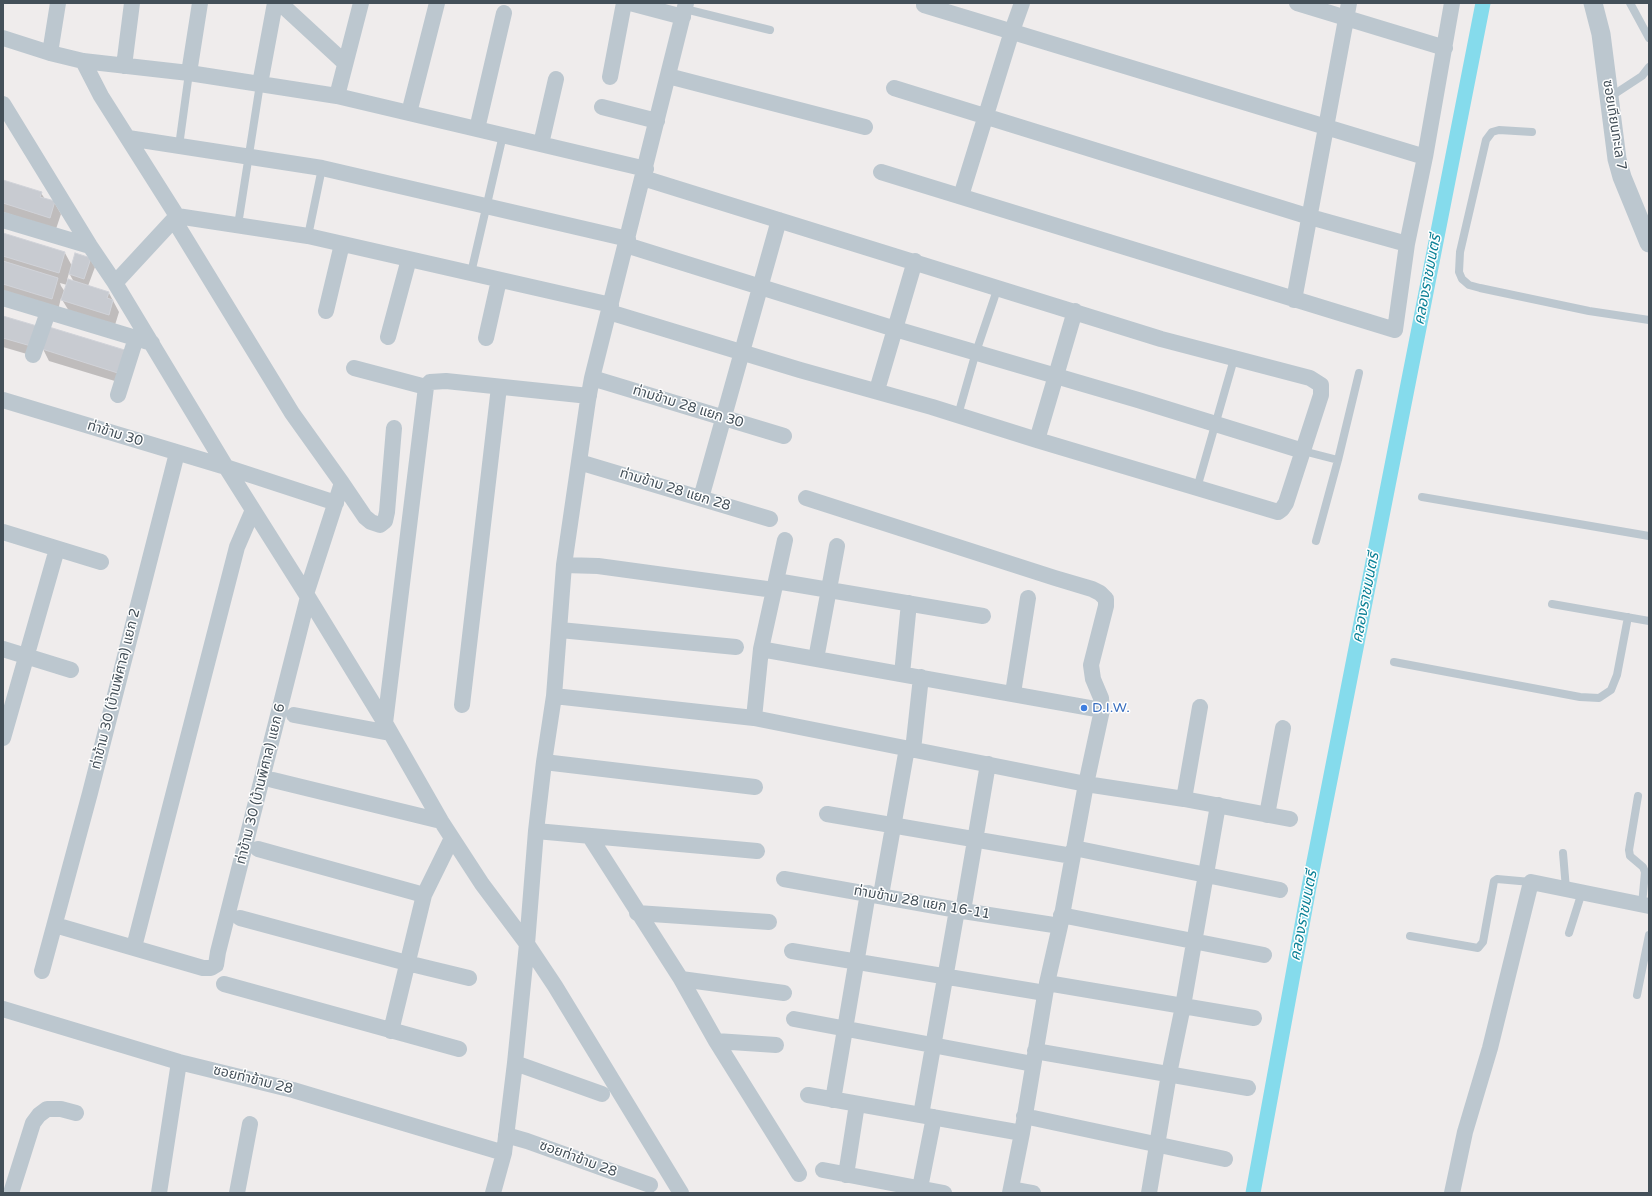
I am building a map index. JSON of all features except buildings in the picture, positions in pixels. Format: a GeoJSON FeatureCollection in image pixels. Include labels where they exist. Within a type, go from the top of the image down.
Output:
{"type":"FeatureCollection","features":[{"type":"Feature","properties":{"kind":"street"},"geometry":{"type":"LineString","coordinates":[[50,53],[58,3]]}},
{"type":"Feature","properties":{"kind":"street"},"geometry":{"type":"LineString","coordinates":[[124,66],[132,3]]}},
{"type":"Feature","properties":{"kind":"street"},"geometry":{"type":"LineString","coordinates":[[188,73],[200,3]]}},
{"type":"Feature","properties":{"kind":"street"},"geometry":{"type":"LineString","coordinates":[[260,84],[275,3]]}},
{"type":"Feature","properties":{"kind":"street"},"geometry":{"type":"LineString","coordinates":[[280,3],[345,63]]}},
{"type":"Feature","properties":{"kind":"street"},"geometry":{"type":"LineString","coordinates":[[337,96],[361,3]]}},
{"type":"Feature","properties":{"kind":"street"},"geometry":{"type":"LineString","coordinates":[[408,113],[436,3]]}},
{"type":"Feature","properties":{"kind":"street"},"geometry":{"type":"LineString","coordinates":[[610,76],[624,3]]}},
{"type":"Feature","properties":{"kind":"street"},"geometry":{"type":"LineString","coordinates":[[493,1193],[504,1153],[515,1063],[528,944],[536,831],[554,696],[564,565],[589,396],[592,378],[685,10],[630,3]]}},
{"type":"Feature","properties":{"kind":"street"},"geometry":{"type":"LineString","coordinates":[[961,196],[1022,3]]}},
{"type":"Feature","properties":{"kind":"street"},"geometry":{"type":"LineString","coordinates":[[1297,3],[1445,48]]}},
{"type":"Feature","properties":{"kind":"street"},"geometry":{"type":"LineString","coordinates":[[1294,300],[1349,3]]}},
{"type":"Feature","properties":{"kind":"street"},"geometry":{"type":"LineString","coordinates":[[881,172],[1395,330],[1407,244],[1425,157],[1452,3]]}},
{"type":"Feature","properties":{"kind":"street","name":"ซอยเทียนทะเล 7"},"geometry":{"type":"LineString","coordinates":[[1593,3],[1601,34],[1617,159],[1622,177],[1649,243]]}},
{"type":"Feature","properties":{"kind":"street"},"geometry":{"type":"LineString","coordinates":[[924,5],[1325,128],[1425,157]]}},
{"type":"Feature","properties":{"kind":"street"},"geometry":{"type":"LineString","coordinates":[[477,129],[504,14]]}},
{"type":"Feature","properties":{"kind":"street"},"geometry":{"type":"LineString","coordinates":[[3,38],[50,53],[82,61],[188,73],[337,96],[541,144],[644,174],[779,220],[915,261],[1161,339],[1310,378],[1321,385],[1321,395],[1286,503],[1278,512],[1037,440],[877,390],[800,370],[610,309],[471,273],[308,236],[238,225],[176,218]]}},
{"type":"Feature","properties":{"kind":"street"},"geometry":{"type":"LineString","coordinates":[[82,61],[101,96],[128,138],[292,413],[365,517],[371,522],[380,525],[385,521],[387,512],[394,428]]}},
{"type":"Feature","properties":{"kind":"street"},"geometry":{"type":"LineString","coordinates":[[668,76],[865,127]]}},
{"type":"Feature","properties":{"kind":"street"},"geometry":{"type":"LineString","coordinates":[[541,144],[556,79]]}},
{"type":"Feature","properties":{"kind":"street"},"geometry":{"type":"LineString","coordinates":[[894,88],[1310,216],[1407,244]]}},
{"type":"Feature","properties":{"kind":"street"},"geometry":{"type":"LineString","coordinates":[[3,104],[307,596],[441,821],[482,884],[528,944],[556,986],[681,1193]]}},
{"type":"Feature","properties":{"kind":"street"},"geometry":{"type":"LineString","coordinates":[[602,107],[657,121]]}},
{"type":"Feature","properties":{"kind":"street"},"geometry":{"type":"LineString","coordinates":[[128,138],[322,168],[487,206],[627,242],[894,329],[976,352],[1303,451]]}},
{"type":"Feature","properties":{"kind":"street"},"geometry":{"type":"LineString","coordinates":[[115,283],[176,218]]}},
{"type":"Feature","properties":{"kind":"street"},"geometry":{"type":"LineString","coordinates":[[3,220],[90,246]]}},
{"type":"Feature","properties":{"kind":"street"},"geometry":{"type":"LineString","coordinates":[[701,498],[759,286],[779,220]]}},
{"type":"Feature","properties":{"kind":"street"},"geometry":{"type":"LineString","coordinates":[[326,311],[342,244]]}},
{"type":"Feature","properties":{"kind":"street"},"geometry":{"type":"LineString","coordinates":[[388,337],[410,259]]}},
{"type":"Feature","properties":{"kind":"street"},"geometry":{"type":"LineString","coordinates":[[877,390],[915,261]]}},
{"type":"Feature","properties":{"kind":"street"},"geometry":{"type":"LineString","coordinates":[[486,338],[499,280]]}},
{"type":"Feature","properties":{"kind":"street"},"geometry":{"type":"LineString","coordinates":[[3,298],[152,343]]}},
{"type":"Feature","properties":{"kind":"street"},"geometry":{"type":"LineString","coordinates":[[1037,440],[1075,311]]}},
{"type":"Feature","properties":{"kind":"street"},"geometry":{"type":"LineString","coordinates":[[34,355],[48,312]]}},
{"type":"Feature","properties":{"kind":"street"},"geometry":{"type":"LineString","coordinates":[[118,395],[136,338]]}},
{"type":"Feature","properties":{"kind":"street"},"geometry":{"type":"LineString","coordinates":[[354,368],[426,388]]}},
{"type":"Feature","properties":{"kind":"street","name":"ท่ามข้าม 28 แยก 30"},"geometry":{"type":"LineString","coordinates":[[592,378],[784,436]]}},
{"type":"Feature","properties":{"kind":"street"},"geometry":{"type":"LineString","coordinates":[[387,728],[426,388],[430,382],[436,380],[589,396]]}},
{"type":"Feature","properties":{"kind":"street"},"geometry":{"type":"LineString","coordinates":[[462,705],[499,386]]}},
{"type":"Feature","properties":{"kind":"street","name":"ท่าข้าม 30"},"geometry":{"type":"LineString","coordinates":[[3,400],[226,467],[336,503]]}},
{"type":"Feature","properties":{"kind":"street","name":"ท่าข้าม 30 (บ้านพิศาล) แยก 2"},"geometry":{"type":"LineString","coordinates":[[42,971],[177,453]]}},
{"type":"Feature","properties":{"kind":"street","name":"ท่ามข้าม 28 แยก 28"},"geometry":{"type":"LineString","coordinates":[[579,462],[770,519]]}},
{"type":"Feature","properties":{"kind":"street","name":"ท่าข้าม 30 (บ้านพิศาล) แยก 6"},"geometry":{"type":"LineString","coordinates":[[134,947],[203,968],[211,968],[216,965],[307,596],[342,483]]}},
{"type":"Feature","properties":{"kind":"street"},"geometry":{"type":"LineString","coordinates":[[806,498],[1092,589],[1100,592],[1106,599],[1106,606],[1091,665],[1093,679],[1101,698],[1102,710],[1086,784],[1061,920],[1046,988],[1022,1133],[1010,1191],[1033,1193]]}},
{"type":"Feature","properties":{"kind":"street"},"geometry":{"type":"LineString","coordinates":[[55,924],[134,947],[237,547],[254,510]]}},
{"type":"Feature","properties":{"kind":"street"},"geometry":{"type":"LineString","coordinates":[[3,532],[101,562]]}},
{"type":"Feature","properties":{"kind":"street"},"geometry":{"type":"LineString","coordinates":[[754,718],[761,649],[785,540]]}},
{"type":"Feature","properties":{"kind":"street"},"geometry":{"type":"LineString","coordinates":[[816,659],[837,546]]}},
{"type":"Feature","properties":{"kind":"street"},"geometry":{"type":"LineString","coordinates":[[3,738],[57,549]]}},
{"type":"Feature","properties":{"kind":"street"},"geometry":{"type":"LineString","coordinates":[[564,565],[598,566],[829,590],[983,616]]}},
{"type":"Feature","properties":{"kind":"street"},"geometry":{"type":"LineString","coordinates":[[1013,693],[1028,598]]}},
{"type":"Feature","properties":{"kind":"street"},"geometry":{"type":"LineString","coordinates":[[902,674],[909,603]]}},
{"type":"Feature","properties":{"kind":"street"},"geometry":{"type":"LineString","coordinates":[[560,630],[736,647]]}},
{"type":"Feature","properties":{"kind":"street"},"geometry":{"type":"LineString","coordinates":[[3,649],[71,670]]}},
{"type":"Feature","properties":{"kind":"street"},"geometry":{"type":"LineString","coordinates":[[761,649],[1102,710]]}},
{"type":"Feature","properties":{"kind":"street"},"geometry":{"type":"LineString","coordinates":[[833,1100],[857,962],[894,826],[910,749],[921,677]]}},
{"type":"Feature","properties":{"kind":"street"},"geometry":{"type":"LineString","coordinates":[[554,696],[754,718],[1086,784],[1184,799],[1290,818]]}},
{"type":"Feature","properties":{"kind":"street"},"geometry":{"type":"LineString","coordinates":[[1184,799],[1200,707]]}},
{"type":"Feature","properties":{"kind":"street"},"geometry":{"type":"LineString","coordinates":[[294,715],[387,728]]}},
{"type":"Feature","properties":{"kind":"street"},"geometry":{"type":"LineString","coordinates":[[1267,814],[1283,728]]}},
{"type":"Feature","properties":{"kind":"street"},"geometry":{"type":"LineString","coordinates":[[544,762],[755,787]]}},
{"type":"Feature","properties":{"kind":"street"},"geometry":{"type":"LineString","coordinates":[[914,1189],[928,1116],[934,1045],[944,976],[976,839],[988,764]]}},
{"type":"Feature","properties":{"kind":"street"},"geometry":{"type":"LineString","coordinates":[[273,780],[441,821]]}},
{"type":"Feature","properties":{"kind":"street"},"geometry":{"type":"LineString","coordinates":[[1149,1193],[1168,1074],[1183,1006],[1193,941],[1218,805]]}},
{"type":"Feature","properties":{"kind":"street"},"geometry":{"type":"LineString","coordinates":[[826,814],[976,839],[1073,852],[1206,875],[1280,890]]}},
{"type":"Feature","properties":{"kind":"street"},"geometry":{"type":"LineString","coordinates":[[536,831],[757,851]]}},
{"type":"Feature","properties":{"kind":"street"},"geometry":{"type":"LineString","coordinates":[[590,837],[681,980],[716,1041],[799,1174]]}},
{"type":"Feature","properties":{"kind":"street"},"geometry":{"type":"LineString","coordinates":[[391,1031],[424,895],[452,838]]}},
{"type":"Feature","properties":{"kind":"street"},"geometry":{"type":"LineString","coordinates":[[258,849],[424,895]]}},
{"type":"Feature","properties":{"kind":"street","name":"ท่ามข้าม 28 แยก 16-11"},"geometry":{"type":"LineString","coordinates":[[784,879],[960,910],[1061,920],[1193,941],[1264,955]]}},
{"type":"Feature","properties":{"kind":"street"},"geometry":{"type":"LineString","coordinates":[[1452,1193],[1465,1132],[1490,1048],[1531,882],[1645,906]]}},
{"type":"Feature","properties":{"kind":"street"},"geometry":{"type":"LineString","coordinates":[[637,913],[769,922]]}},
{"type":"Feature","properties":{"kind":"street"},"geometry":{"type":"LineString","coordinates":[[240,918],[407,963],[469,978]]}},
{"type":"Feature","properties":{"kind":"street"},"geometry":{"type":"LineString","coordinates":[[792,951],[944,976],[1183,1006],[1254,1018]]}},
{"type":"Feature","properties":{"kind":"street"},"geometry":{"type":"LineString","coordinates":[[681,980],[784,993]]}},
{"type":"Feature","properties":{"kind":"street"},"geometry":{"type":"LineString","coordinates":[[224,984],[459,1049]]}},
{"type":"Feature","properties":{"kind":"street","name":"ซอยท่าข้าม 28"},"geometry":{"type":"LineString","coordinates":[[4,1014],[180,1062],[293,1090],[504,1153]]}},
{"type":"Feature","properties":{"kind":"street"},"geometry":{"type":"LineString","coordinates":[[794,1018],[934,1045],[1168,1074],[1248,1088]]}},
{"type":"Feature","properties":{"kind":"street"},"geometry":{"type":"LineString","coordinates":[[716,1041],[776,1045]]}},
{"type":"Feature","properties":{"kind":"street"},"geometry":{"type":"LineString","coordinates":[[159,1193],[180,1062]]}},
{"type":"Feature","properties":{"kind":"street"},"geometry":{"type":"LineString","coordinates":[[515,1063],[602,1094]]}},
{"type":"Feature","properties":{"kind":"street"},"geometry":{"type":"LineString","coordinates":[[808,1095],[1022,1133]]}},
{"type":"Feature","properties":{"kind":"street"},"geometry":{"type":"LineString","coordinates":[[846,1174],[858,1104]]}},
{"type":"Feature","properties":{"kind":"street"},"geometry":{"type":"LineString","coordinates":[[11,1193],[33,1123],[38,1115],[47,1109],[61,1109],[76,1113]]}},
{"type":"Feature","properties":{"kind":"street"},"geometry":{"type":"LineString","coordinates":[[1024,1116],[1225,1159]]}},
{"type":"Feature","properties":{"kind":"street"},"geometry":{"type":"LineString","coordinates":[[238,1193],[250,1124]]}},
{"type":"Feature","properties":{"kind":"street","name":"ซอยท่าข้าม 28"},"geometry":{"type":"LineString","coordinates":[[506,1135],[527,1141],[650,1185]]}},
{"type":"Feature","properties":{"kind":"street"},"geometry":{"type":"LineString","coordinates":[[823,1170],[914,1189],[944,1193]]}},
{"type":"Feature","properties":{"kind":"lane"},"geometry":{"type":"LineString","coordinates":[[1630,3],[1649,38]]}},
{"type":"Feature","properties":{"kind":"lane"},"geometry":{"type":"LineString","coordinates":[[685,10],[770,30]]}},
{"type":"Feature","properties":{"kind":"lane"},"geometry":{"type":"LineString","coordinates":[[1608,98],[1647,71]]}},
{"type":"Feature","properties":{"kind":"lane"},"geometry":{"type":"LineString","coordinates":[[179,146],[188,73]]}},
{"type":"Feature","properties":{"kind":"lane"},"geometry":{"type":"LineString","coordinates":[[238,225],[260,84]]}},
{"type":"Feature","properties":{"kind":"lane"},"geometry":{"type":"LineString","coordinates":[[1532,132],[1499,130],[1492,132],[1486,140],[1460,252],[1459,272],[1462,279],[1469,285],[1480,288],[1589,312],[1649,320]]}},
{"type":"Feature","properties":{"kind":"lane"},"geometry":{"type":"LineString","coordinates":[[471,273],[504,135]]}},
{"type":"Feature","properties":{"kind":"lane"},"geometry":{"type":"LineString","coordinates":[[308,236],[322,168]]}},
{"type":"Feature","properties":{"kind":"lane"},"geometry":{"type":"LineString","coordinates":[[958,415],[976,352],[998,287]]}},
{"type":"Feature","properties":{"kind":"lane"},"geometry":{"type":"LineString","coordinates":[[1197,488],[1214,423],[1234,359]]}},
{"type":"Feature","properties":{"kind":"lane"},"geometry":{"type":"LineString","coordinates":[[1316,541],[1338,460],[1359,373]]}},
{"type":"Feature","properties":{"kind":"lane"},"geometry":{"type":"LineString","coordinates":[[1303,451],[1338,460]]}},
{"type":"Feature","properties":{"kind":"lane"},"geometry":{"type":"LineString","coordinates":[[1422,497],[1649,536]]}},
{"type":"Feature","properties":{"kind":"lane"},"geometry":{"type":"LineString","coordinates":[[1552,604],[1649,621]]}},
{"type":"Feature","properties":{"kind":"lane"},"geometry":{"type":"LineString","coordinates":[[1394,662],[1580,697],[1599,698],[1611,690],[1617,674],[1628,617]]}},
{"type":"Feature","properties":{"kind":"lane"},"geometry":{"type":"LineString","coordinates":[[1638,796],[1629,850],[1630,856],[1643,867],[1645,872],[1645,906]]}},
{"type":"Feature","properties":{"kind":"lane"},"geometry":{"type":"LineString","coordinates":[[1563,853],[1566,889]]}},
{"type":"Feature","properties":{"kind":"lane"},"geometry":{"type":"LineString","coordinates":[[1410,936],[1478,948],[1483,942],[1494,881],[1497,879],[1531,882]]}},
{"type":"Feature","properties":{"kind":"lane"},"geometry":{"type":"LineString","coordinates":[[1569,933],[1582,892]]}},
{"type":"Feature","properties":{"kind":"lane"},"geometry":{"type":"LineString","coordinates":[[1637,995],[1649,934]]}},
{"type":"Feature","properties":{"kind":"waterway","name":"คลองราชมนตรี"},"geometry":{"type":"LineString","coordinates":[[1253,1193],[1309,887],[1483,3]]}},
{"type":"Feature","properties":{"kind":"place","name":"D.I.W."},"geometry":{"type":"Point","coordinates":[1084,708]}}]}
